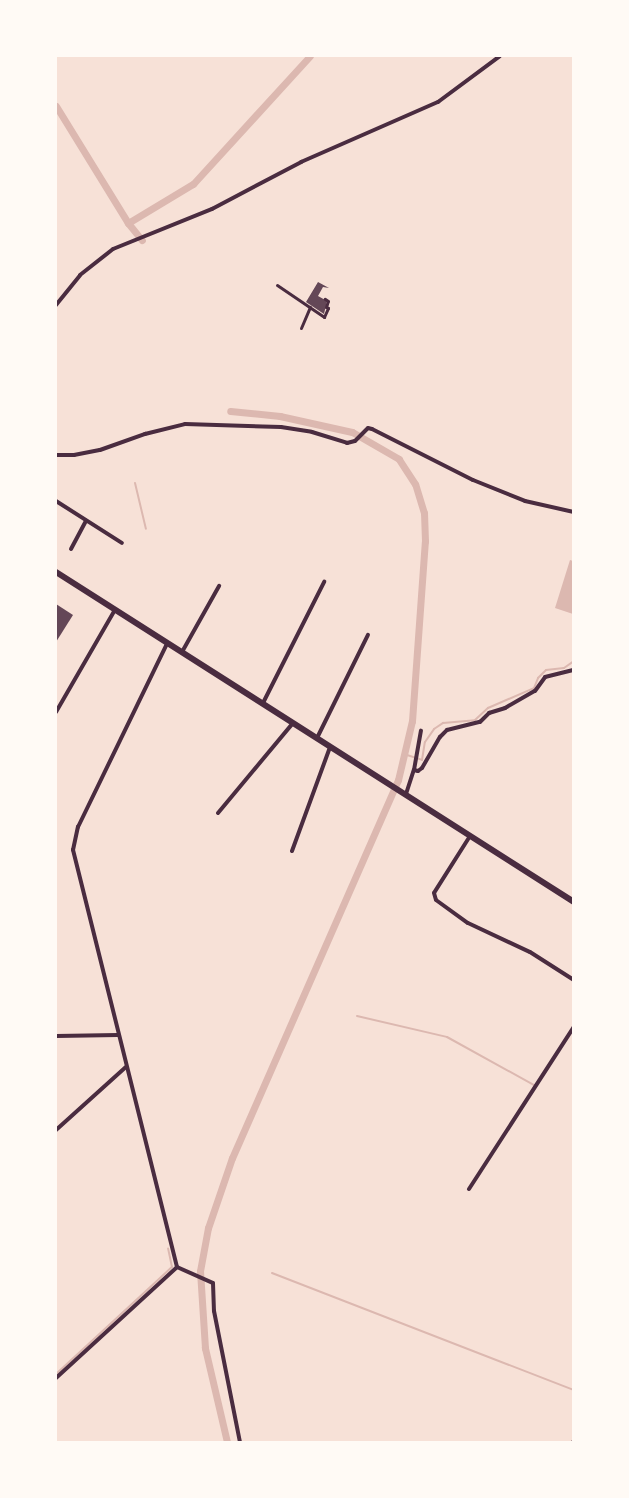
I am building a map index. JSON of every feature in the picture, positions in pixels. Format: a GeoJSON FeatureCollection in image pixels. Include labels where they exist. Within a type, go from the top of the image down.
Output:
{"type":"FeatureCollection","features":[{"type":"Feature","properties":{"kind":"main road"},"geometry":{"type":"LineString","coordinates":[[56,572],[573,902]]}},
{"type":"Feature","properties":{"kind":"street"},"geometry":{"type":"LineString","coordinates":[[56,305],[80,275],[113,249],[212,209],[301,162],[438,102],[500,56]]}},
{"type":"Feature","properties":{"kind":"street"},"geometry":{"type":"LineString","coordinates":[[277,285],[324,316],[328,308],[326,307],[328,301],[325,299]]}},
{"type":"Feature","properties":{"kind":"street"},"geometry":{"type":"LineString","coordinates":[[301,328],[310,307]]}},
{"type":"Feature","properties":{"kind":"street"},"geometry":{"type":"LineString","coordinates":[[56,455],[74,455],[100,450],[145,434],[185,424],[281,427],[312,432],[347,443],[354,441],[368,428],[437,463],[525,501],[573,512]]}},
{"type":"Feature","properties":{"kind":"street"},"geometry":{"type":"LineString","coordinates":[[56,501],[122,543]]}},
{"type":"Feature","properties":{"kind":"street"},"geometry":{"type":"LineString","coordinates":[[71,549],[86,521]]}},
{"type":"Feature","properties":{"kind":"street"},"geometry":{"type":"LineString","coordinates":[[263,703],[324,582]]}},
{"type":"Feature","properties":{"kind":"street"},"geometry":{"type":"LineString","coordinates":[[181,653],[219,586]]}},
{"type":"Feature","properties":{"kind":"street"},"geometry":{"type":"LineString","coordinates":[[56,712],[115,610]]}},
{"type":"Feature","properties":{"kind":"street"},"geometry":{"type":"LineString","coordinates":[[317,738],[368,635]]}},
{"type":"Feature","properties":{"kind":"street"},"geometry":{"type":"LineString","coordinates":[[167,644],[78,827],[73,850],[177,1267],[213,1283],[214,1311],[240,1443]]}},
{"type":"Feature","properties":{"kind":"street"},"geometry":{"type":"LineString","coordinates":[[414,770],[422,768],[440,737],[447,730],[480,722],[489,713],[535,691],[545,677],[573,670]]}},
{"type":"Feature","properties":{"kind":"street"},"geometry":{"type":"LineString","coordinates":[[218,813],[293,723]]}},
{"type":"Feature","properties":{"kind":"street"},"geometry":{"type":"LineString","coordinates":[[405,795],[414,770],[421,730]]}},
{"type":"Feature","properties":{"kind":"street"},"geometry":{"type":"LineString","coordinates":[[292,851],[331,747]]}},
{"type":"Feature","properties":{"kind":"street"},"geometry":{"type":"LineString","coordinates":[[470,836],[434,893],[436,900],[468,923],[530,952],[573,980]]}},
{"type":"Feature","properties":{"kind":"street"},"geometry":{"type":"LineString","coordinates":[[469,1189],[573,1028]]}},
{"type":"Feature","properties":{"kind":"street"},"geometry":{"type":"LineString","coordinates":[[56,1036],[118,1035]]}},
{"type":"Feature","properties":{"kind":"street"},"geometry":{"type":"LineString","coordinates":[[56,1130],[126,1067]]}},
{"type":"Feature","properties":{"kind":"street"},"geometry":{"type":"LineString","coordinates":[[56,1378],[177,1267]]}},
{"type":"Feature","properties":{"kind":"shaded area"},"geometry":{"type":"Polygon","coordinates":[[[570,560],[573,561],[573,614],[555,608],[570,560]]]}},
{"type":"Feature","properties":{"kind":"building"},"geometry":{"type":"Polygon","coordinates":[[[318,282],[329,288],[323,287],[318,296],[327,301],[324,314],[306,302],[318,282]]]}},
{"type":"Feature","properties":{"kind":"building"},"geometry":{"type":"Polygon","coordinates":[[[56,604],[73,615],[56,642],[56,604]]]}},
{"type":"Feature","properties":{"kind":"waterway"},"geometry":{"type":"LineString","coordinates":[[128,223],[193,184],[310,56]]}},
{"type":"Feature","properties":{"kind":"waterway"},"geometry":{"type":"LineString","coordinates":[[56,106],[128,223],[142,240]]}},
{"type":"Feature","properties":{"kind":"waterway"},"geometry":{"type":"LineString","coordinates":[[227,1442],[205,1348],[200,1271],[208,1228],[232,1158],[398,780],[412,721],[425,541],[424,513],[415,484],[399,459],[352,432],[280,416],[230,411]]}},
{"type":"Feature","properties":{"kind":"waterway"},"geometry":{"type":"LineString","coordinates":[[135,483],[146,529]]}},
{"type":"Feature","properties":{"kind":"waterway"},"geometry":{"type":"LineString","coordinates":[[404,754],[422,760],[425,742],[434,729],[443,723],[475,720],[488,708],[534,688],[538,678],[546,670],[564,668],[574,661]]}},
{"type":"Feature","properties":{"kind":"waterway"},"geometry":{"type":"LineString","coordinates":[[357,1016],[447,1037],[534,1085]]}},
{"type":"Feature","properties":{"kind":"waterway"},"geometry":{"type":"LineString","coordinates":[[56,1374],[172,1267],[168,1248]]}},
{"type":"Feature","properties":{"kind":"waterway"},"geometry":{"type":"LineString","coordinates":[[272,1273],[574,1390]]}}]}
